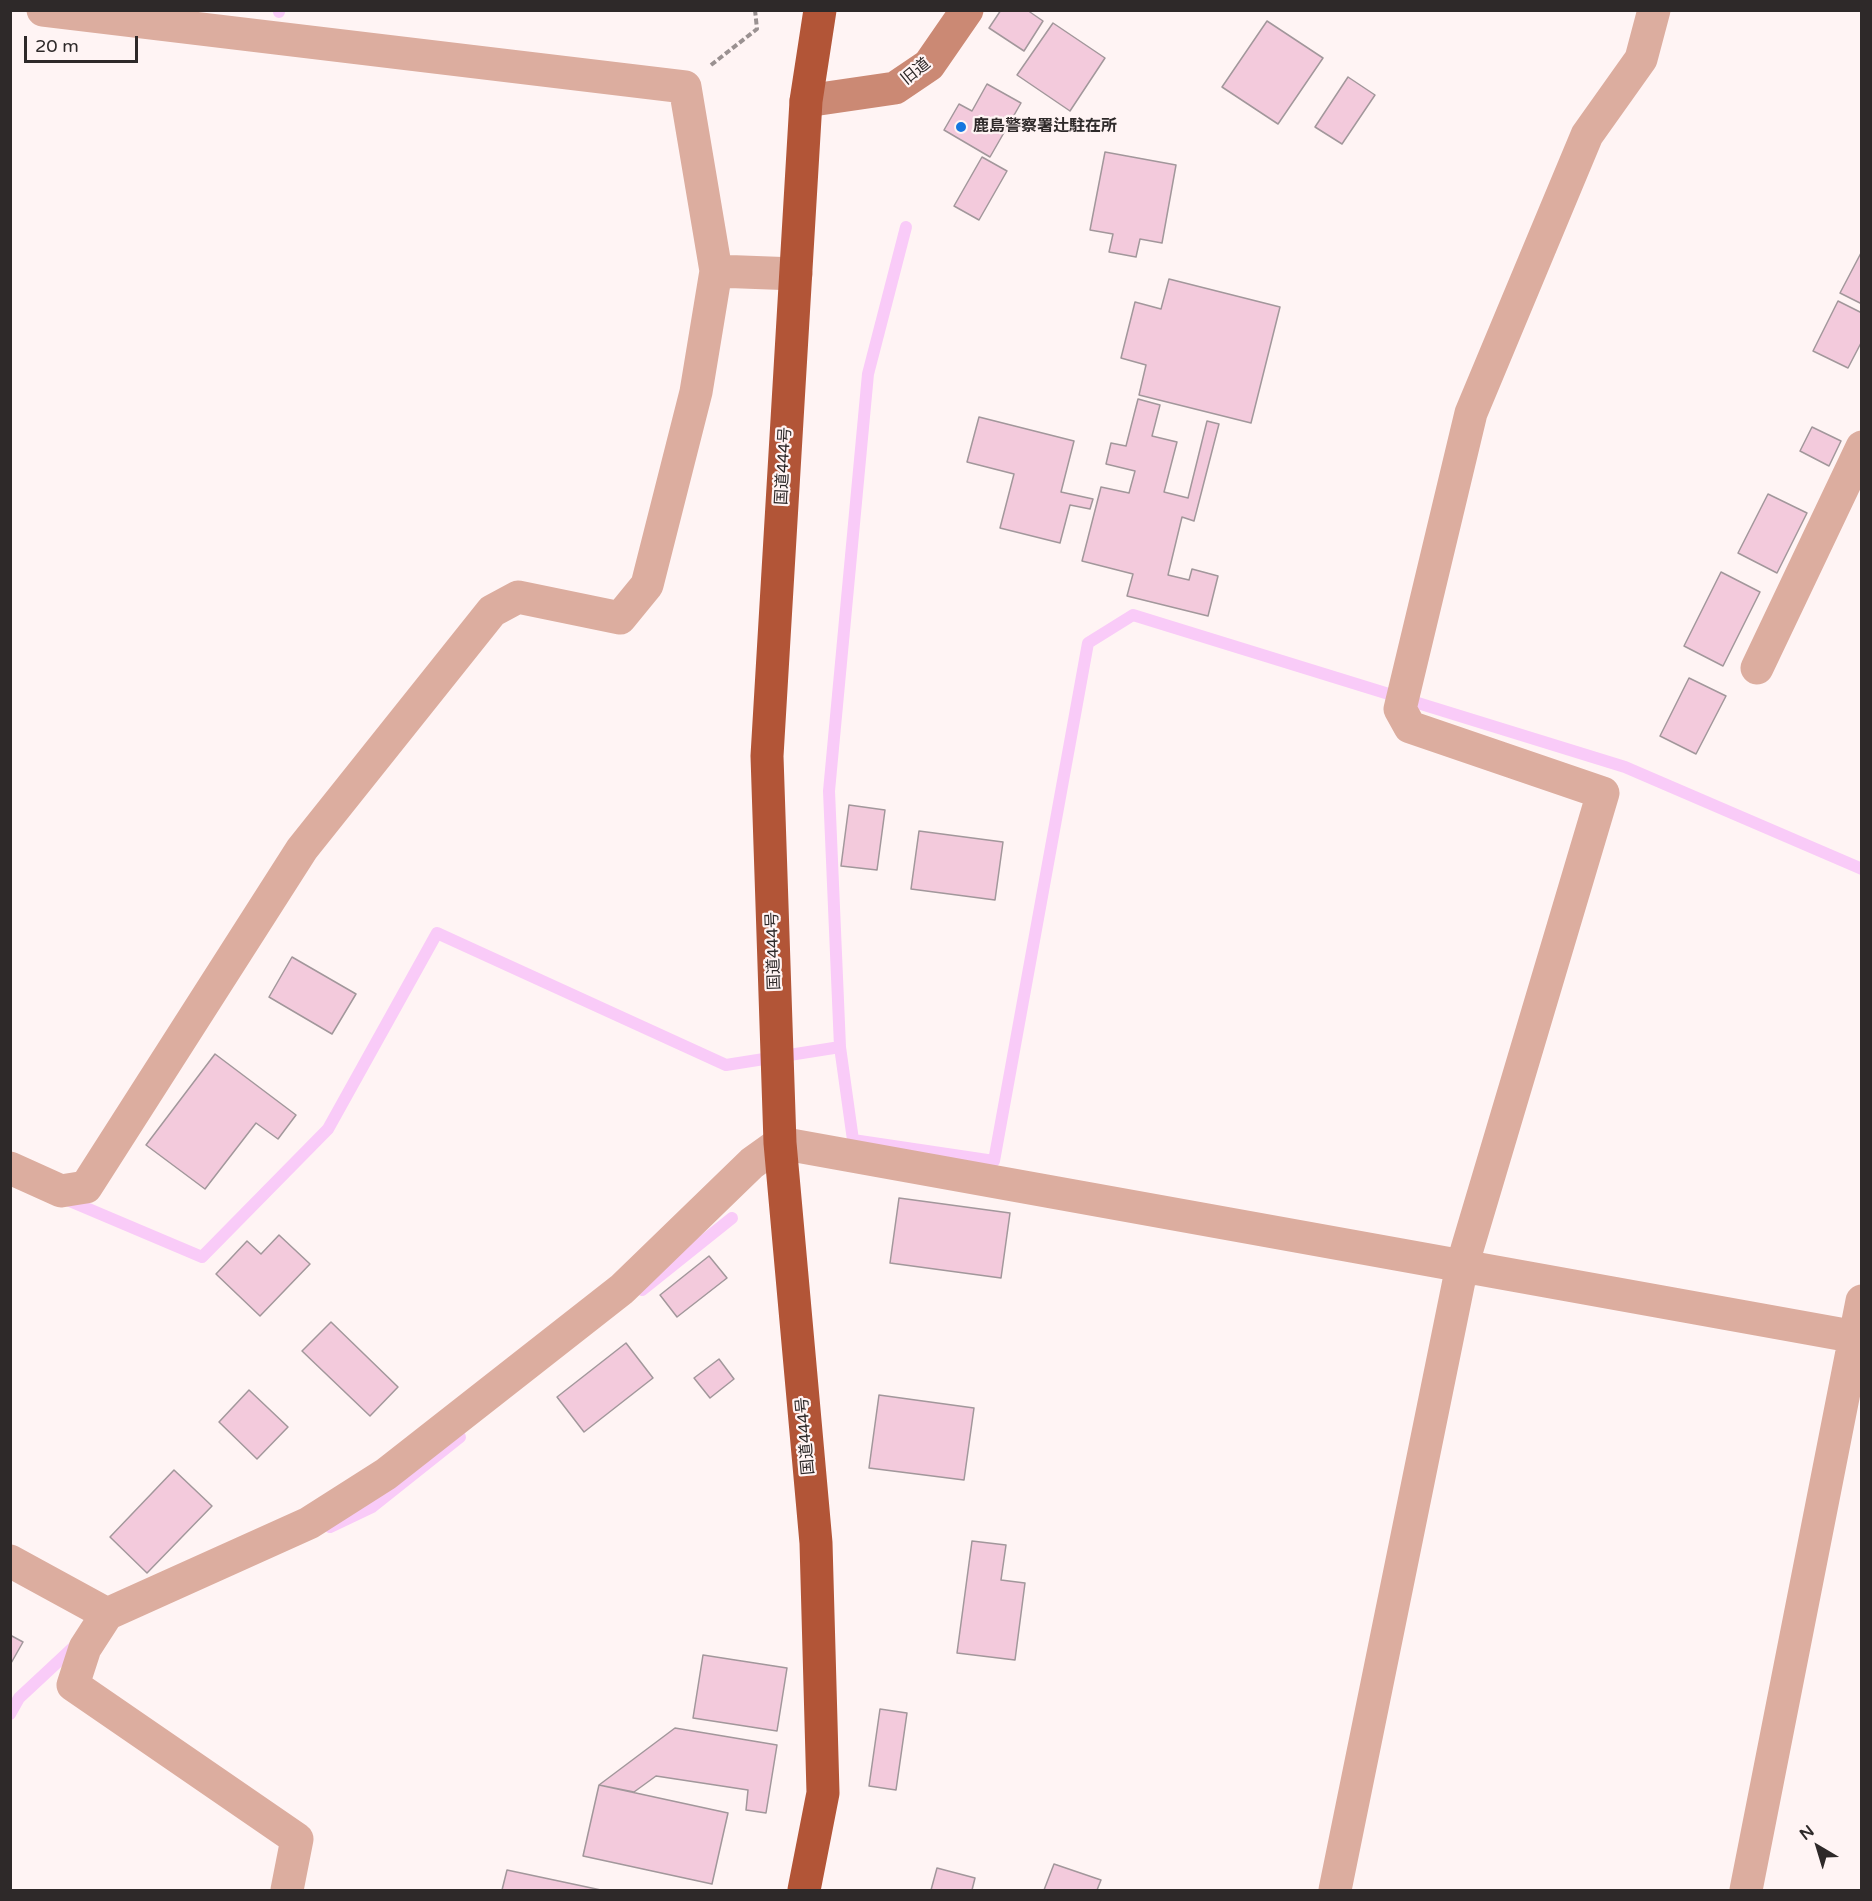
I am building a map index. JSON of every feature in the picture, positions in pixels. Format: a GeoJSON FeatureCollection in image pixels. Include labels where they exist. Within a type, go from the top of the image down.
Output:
{"type":"FeatureCollection","features":[{"type":"Feature","properties":{"kind":"highway","name":"国道444号"},"geometry":{"type":"LineString","coordinates":[[804,1890],[823,1793],[816,1543],[780,1143],[767,756],[806,100],[820,10]]}},
{"type":"Feature","properties":{"kind":"street"},"geometry":{"type":"LineString","coordinates":[[10,1168],[61,1191],[86,1187],[302,849],[492,611],[518,597],[620,618],[647,585],[696,392],[716,271],[685,87],[43,10]]}},
{"type":"Feature","properties":{"kind":"street","name":"旧道"},"geometry":{"type":"LineString","coordinates":[[806,100],[895,88],[929,65],[967,10]]}},
{"type":"Feature","properties":{"kind":"street"},"geometry":{"type":"LineString","coordinates":[[1335,1890],[1462,1266],[1603,793],[1410,727],[1404,696],[1471,413],[1587,135],[1641,59],[1653,10]]}},
{"type":"Feature","properties":{"kind":"street"},"geometry":{"type":"LineString","coordinates":[[716,271],[796,274]]}},
{"type":"Feature","properties":{"kind":"street"},"geometry":{"type":"LineString","coordinates":[[1757,668],[1862,447]]}},
{"type":"Feature","properties":{"kind":"street"},"geometry":{"type":"LineString","coordinates":[[287,1890],[297,1839],[74,1685],[85,1648],[106,1614],[309,1523],[386,1474],[622,1289],[752,1163],[780,1143],[1858,1337]]}},
{"type":"Feature","properties":{"kind":"street"},"geometry":{"type":"LineString","coordinates":[[1746,1890],[1858,1337],[1862,1301]]}},
{"type":"Feature","properties":{"kind":"street"},"geometry":{"type":"LineString","coordinates":[[10,1561],[106,1614]]}},
{"type":"Feature","properties":{"kind":"path"},"geometry":{"type":"LineString","coordinates":[[685,87],[757,29],[754,10]]}},
{"type":"Feature","properties":{"kind":"building"},"geometry":{"type":"Polygon","coordinates":[[[1001,10],[1027,10],[1043,21],[1024,51],[989,28],[1001,10]]]}},
{"type":"Feature","properties":{"kind":"building"},"geometry":{"type":"Polygon","coordinates":[[[1267,21],[1323,58],[1278,124],[1222,87],[1267,21]]]}},
{"type":"Feature","properties":{"kind":"building"},"geometry":{"type":"Polygon","coordinates":[[[1053,23],[1105,58],[1070,111],[1017,75],[1053,23]]]}},
{"type":"Feature","properties":{"kind":"building"},"geometry":{"type":"Polygon","coordinates":[[[1348,77],[1375,95],[1342,144],[1315,127],[1348,77]]]}},
{"type":"Feature","properties":{"kind":"building"},"geometry":{"type":"Polygon","coordinates":[[[987,84],[1021,103],[990,157],[944,130],[959,104],[972,111],[987,84]]]}},
{"type":"Feature","properties":{"kind":"building"},"geometry":{"type":"Polygon","coordinates":[[[1105,152],[1176,165],[1162,243],[1140,239],[1136,257],[1109,252],[1113,234],[1090,230],[1105,152]]]}},
{"type":"Feature","properties":{"kind":"building"},"geometry":{"type":"Polygon","coordinates":[[[982,157],[1007,171],[979,220],[954,206],[982,157]]]}},
{"type":"Feature","properties":{"kind":"building"},"geometry":{"type":"Polygon","coordinates":[[[1862,251],[1862,304],[1840,293],[1862,251]]]}},
{"type":"Feature","properties":{"kind":"building"},"geometry":{"type":"Polygon","coordinates":[[[1169,279],[1280,307],[1251,423],[1139,395],[1146,365],[1121,358],[1135,302],[1161,309],[1169,279]]]}},
{"type":"Feature","properties":{"kind":"building"},"geometry":{"type":"Polygon","coordinates":[[[1838,301],[1862,313],[1862,341],[1848,368],[1813,351],[1838,301]]]}},
{"type":"Feature","properties":{"kind":"building"},"geometry":{"type":"Polygon","coordinates":[[[1138,399],[1160,405],[1152,436],[1177,442],[1164,492],[1188,498],[1207,421],[1219,424],[1194,521],[1182,517],[1168,575],[1189,580],[1192,569],[1218,576],[1208,616],[1127,596],[1133,574],[1082,561],[1101,487],[1129,493],[1135,471],[1106,464],[1111,443],[1126,446],[1138,399]]]}},
{"type":"Feature","properties":{"kind":"building"},"geometry":{"type":"Polygon","coordinates":[[[979,417],[1074,441],[1061,492],[1093,499],[1090,509],[1070,505],[1060,543],[1000,528],[1014,474],[967,462],[979,417]]]}},
{"type":"Feature","properties":{"kind":"building"},"geometry":{"type":"Polygon","coordinates":[[[1812,427],[1841,441],[1829,466],[1800,451],[1812,427]]]}},
{"type":"Feature","properties":{"kind":"building"},"geometry":{"type":"Polygon","coordinates":[[[1768,494],[1807,513],[1777,573],[1738,553],[1768,494]]]}},
{"type":"Feature","properties":{"kind":"building"},"geometry":{"type":"Polygon","coordinates":[[[1721,572],[1760,592],[1723,666],[1684,646],[1721,572]]]}},
{"type":"Feature","properties":{"kind":"building"},"geometry":{"type":"Polygon","coordinates":[[[1689,678],[1726,696],[1696,754],[1660,736],[1689,678]]]}},
{"type":"Feature","properties":{"kind":"building"},"geometry":{"type":"Polygon","coordinates":[[[849,805],[885,810],[877,870],[841,866],[849,805]]]}},
{"type":"Feature","properties":{"kind":"building"},"geometry":{"type":"Polygon","coordinates":[[[919,831],[1003,842],[995,900],[911,889],[919,831]]]}},
{"type":"Feature","properties":{"kind":"building"},"geometry":{"type":"Polygon","coordinates":[[[292,957],[356,994],[332,1034],[269,997],[292,957]]]}},
{"type":"Feature","properties":{"kind":"building"},"geometry":{"type":"Polygon","coordinates":[[[215,1054],[296,1115],[278,1139],[256,1123],[205,1189],[146,1145],[215,1054]]]}},
{"type":"Feature","properties":{"kind":"building"},"geometry":{"type":"Polygon","coordinates":[[[899,1198],[1010,1213],[1001,1278],[890,1263],[899,1198]]]}},
{"type":"Feature","properties":{"kind":"building"},"geometry":{"type":"Polygon","coordinates":[[[279,1235],[310,1264],[260,1316],[216,1274],[247,1241],[261,1254],[279,1235]]]}},
{"type":"Feature","properties":{"kind":"building"},"geometry":{"type":"Polygon","coordinates":[[[709,1256],[727,1278],[677,1317],[660,1295],[709,1256]]]}},
{"type":"Feature","properties":{"kind":"building"},"geometry":{"type":"Polygon","coordinates":[[[331,1322],[398,1387],[370,1416],[302,1351],[331,1322]]]}},
{"type":"Feature","properties":{"kind":"building"},"geometry":{"type":"Polygon","coordinates":[[[626,1343],[653,1378],[584,1432],[557,1397],[626,1343]]]}},
{"type":"Feature","properties":{"kind":"building"},"geometry":{"type":"Polygon","coordinates":[[[719,1359],[734,1379],[710,1398],[694,1378],[719,1359]]]}},
{"type":"Feature","properties":{"kind":"building"},"geometry":{"type":"Polygon","coordinates":[[[249,1390],[288,1427],[257,1459],[219,1422],[249,1390]]]}},
{"type":"Feature","properties":{"kind":"building"},"geometry":{"type":"Polygon","coordinates":[[[879,1395],[974,1408],[964,1480],[869,1468],[879,1395]]]}},
{"type":"Feature","properties":{"kind":"building"},"geometry":{"type":"Polygon","coordinates":[[[174,1470],[212,1506],[147,1573],[110,1537],[174,1470]]]}},
{"type":"Feature","properties":{"kind":"building"},"geometry":{"type":"Polygon","coordinates":[[[972,1541],[1006,1545],[1001,1580],[1025,1583],[1015,1660],[957,1653],[972,1541]]]}},
{"type":"Feature","properties":{"kind":"building"},"geometry":{"type":"Polygon","coordinates":[[[10,1635],[23,1642],[10,1665],[10,1635]]]}},
{"type":"Feature","properties":{"kind":"building"},"geometry":{"type":"Polygon","coordinates":[[[703,1655],[787,1668],[777,1731],[693,1718],[703,1655]]]}},
{"type":"Feature","properties":{"kind":"building"},"geometry":{"type":"Polygon","coordinates":[[[880,1709],[907,1713],[896,1790],[869,1786],[880,1709]]]}},
{"type":"Feature","properties":{"kind":"building"},"geometry":{"type":"Polygon","coordinates":[[[675,1728],[777,1745],[766,1813],[746,1810],[748,1790],[656,1776],[634,1792],[599,1785],[675,1728]]]}},
{"type":"Feature","properties":{"kind":"building"},"geometry":{"type":"Polygon","coordinates":[[[599,1785],[728,1813],[712,1884],[583,1856],[599,1785]]]}},
{"type":"Feature","properties":{"kind":"building"},"geometry":{"type":"Polygon","coordinates":[[[1054,1864],[1101,1880],[1097,1890],[1044,1890],[1054,1864]]]}},
{"type":"Feature","properties":{"kind":"building"},"geometry":{"type":"Polygon","coordinates":[[[937,1868],[975,1878],[972,1890],[931,1890],[937,1868]]]}},
{"type":"Feature","properties":{"kind":"building"},"geometry":{"type":"Polygon","coordinates":[[[507,1870],[601,1890],[502,1890],[507,1870]]]}},
{"type":"Feature","properties":{"kind":"waterway"},"geometry":{"type":"LineString","coordinates":[[906,227],[868,374],[829,791],[840,1047],[853,1140],[994,1161],[1088,643],[1133,615],[1625,767],[1862,869]]}},
{"type":"Feature","properties":{"kind":"waterway"},"geometry":{"type":"LineString","coordinates":[[65,1199],[202,1257],[328,1129],[437,933],[726,1065],[840,1047]]}},
{"type":"Feature","properties":{"kind":"waterway"},"geometry":{"type":"LineString","coordinates":[[642,1290],[732,1218]]}},
{"type":"Feature","properties":{"kind":"waterway"},"geometry":{"type":"LineString","coordinates":[[330,1527],[372,1507],[460,1437]]}},
{"type":"Feature","properties":{"kind":"waterway"},"geometry":{"type":"LineString","coordinates":[[10,1714],[19,1698],[77,1644]]}},
{"type":"Feature","properties":{"kind":"place","name":"鹿島警察署辻駐在所"},"geometry":{"type":"Point","coordinates":[961,127]}}]}
